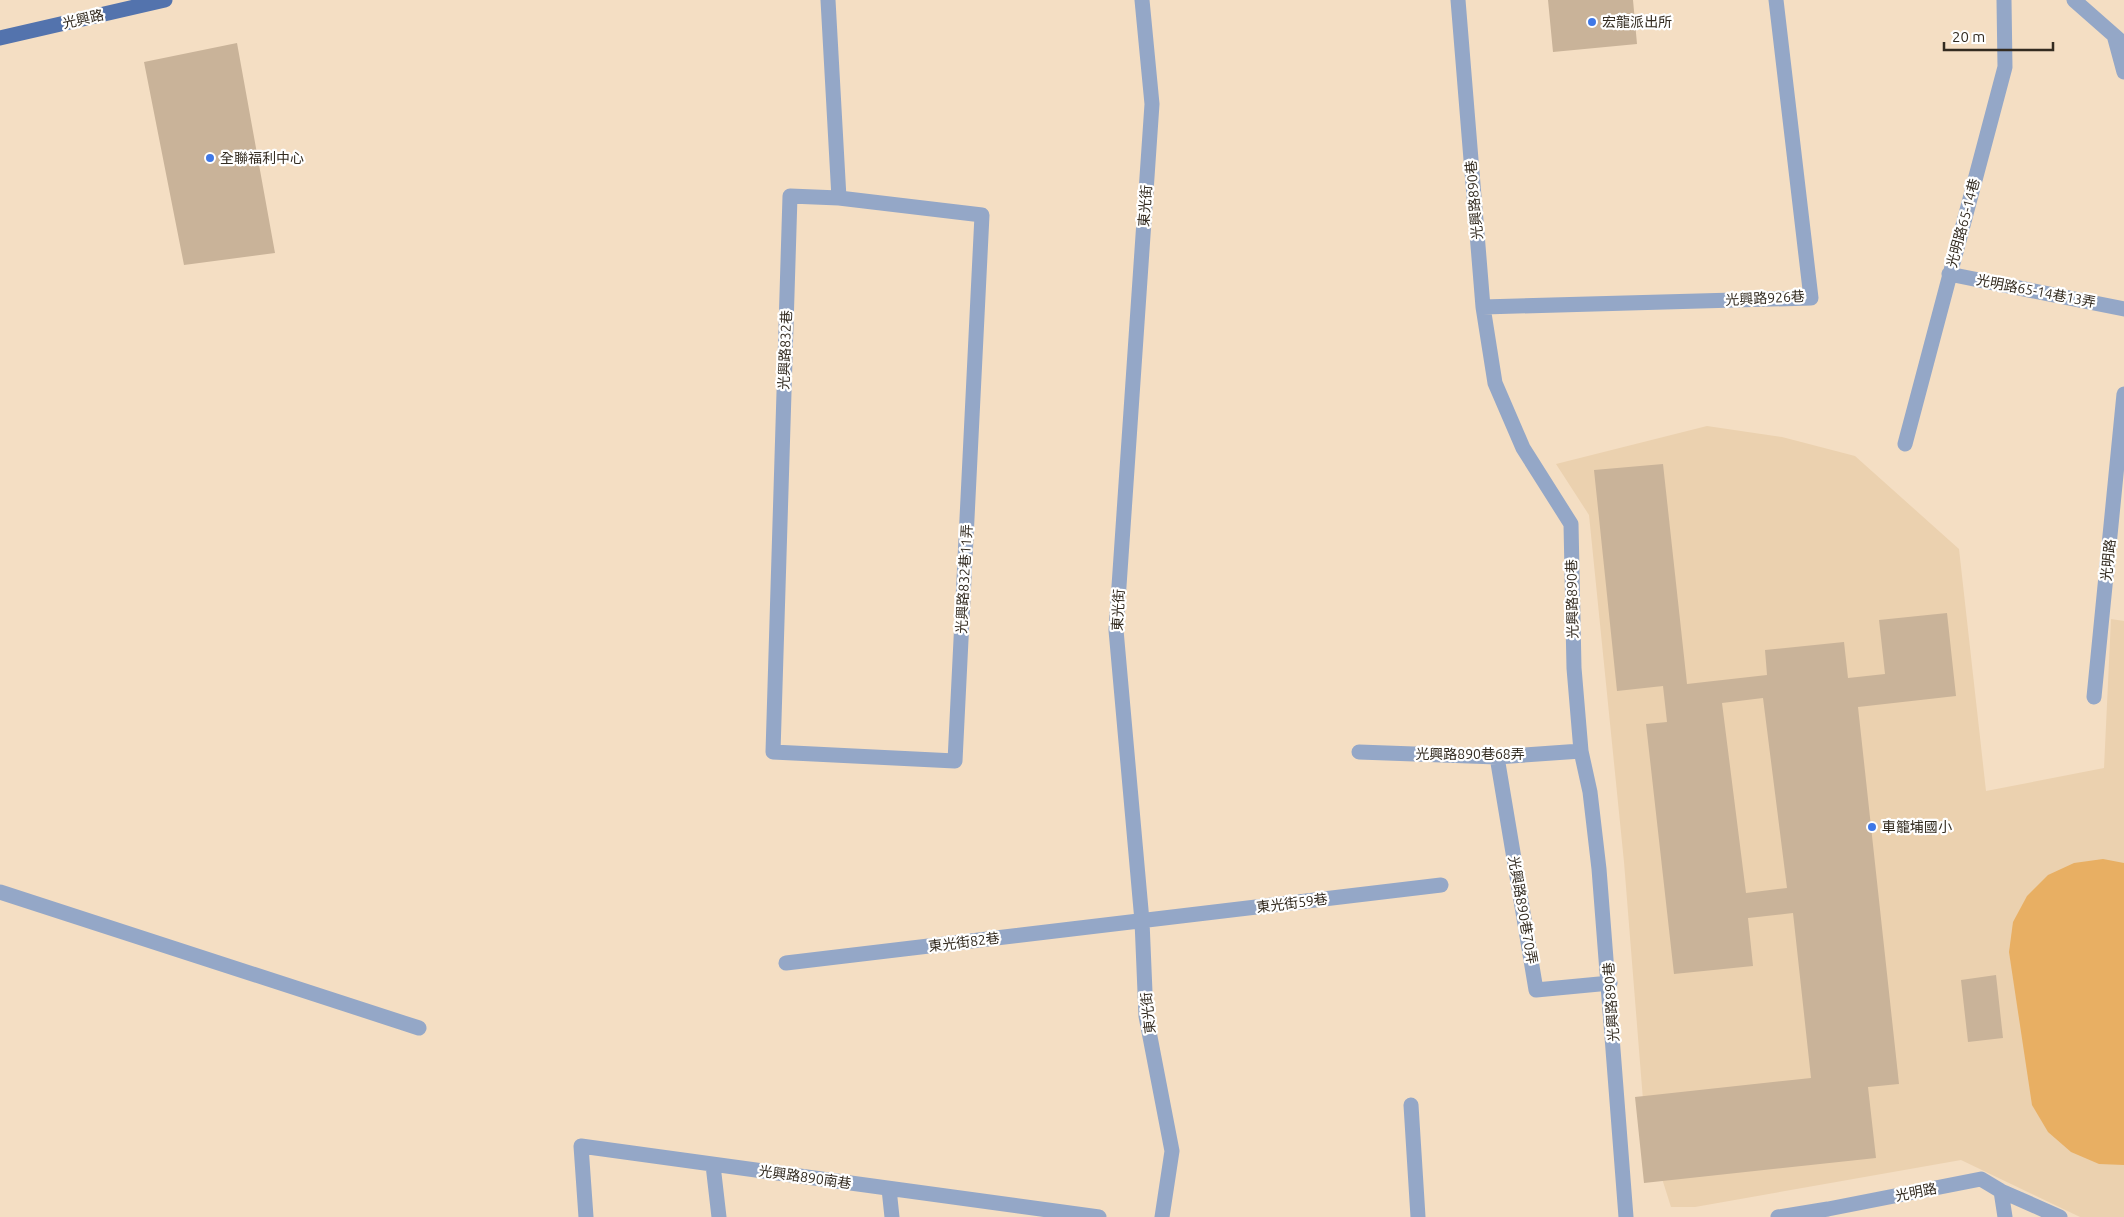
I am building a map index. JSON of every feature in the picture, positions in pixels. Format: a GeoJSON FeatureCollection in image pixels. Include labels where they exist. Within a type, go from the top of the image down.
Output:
{"type":"FeatureCollection","features":[{"type":"Feature","properties":{"kind":"main road","name":"光興路"},"geometry":{"type":"LineString","coordinates":[[0,38],[165,0]]}},
{"type":"Feature","properties":{"kind":"lane"},"geometry":{"type":"LineString","coordinates":[[828,0],[839,198]]}},
{"type":"Feature","properties":{"kind":"lane","name":"東光街"},"geometry":{"type":"LineString","coordinates":[[1142,0],[1152,104],[1116,630],[1142,921],[1146,1016],[1172,1151],[1162,1217]]}},
{"type":"Feature","properties":{"kind":"lane","name":"光興路890巷"},"geometry":{"type":"LineString","coordinates":[[1458,0],[1483,307],[1495,383],[1523,448],[1571,524],[1574,668],[1581,751],[1590,792],[1610,983],[1626,1217]]}},
{"type":"Feature","properties":{"kind":"lane","name":"光興路926巷"},"geometry":{"type":"LineString","coordinates":[[1483,307],[1811,298],[1776,0]]}},
{"type":"Feature","properties":{"kind":"lane","name":"光明路65-14巷"},"geometry":{"type":"LineString","coordinates":[[1904,444],[2005,67],[2004,0]]}},
{"type":"Feature","properties":{"kind":"lane"},"geometry":{"type":"LineString","coordinates":[[2074,0],[2119,39],[2124,72]]}},
{"type":"Feature","properties":{"kind":"lane","name":"光興路832巷"},"geometry":{"type":"LineString","coordinates":[[773,752],[790,196],[839,198]]}},
{"type":"Feature","properties":{"kind":"lane","name":"光興路832巷11弄"},"geometry":{"type":"LineString","coordinates":[[773,752],[955,761],[982,215],[839,198]]}},
{"type":"Feature","properties":{"kind":"lane","name":"光明路65-14巷13弄"},"geometry":{"type":"LineString","coordinates":[[1949,274],[2124,309]]}},
{"type":"Feature","properties":{"kind":"lane","name":"光明路"},"geometry":{"type":"LineString","coordinates":[[2094,697],[2124,394]]}},
{"type":"Feature","properties":{"kind":"lane","name":"光興路890巷68弄"},"geometry":{"type":"LineString","coordinates":[[1358,752],[1497,756],[1581,751]]}},
{"type":"Feature","properties":{"kind":"lane","name":"光興路890巷70弄"},"geometry":{"type":"LineString","coordinates":[[1497,756],[1536,990],[1610,983]]}},
{"type":"Feature","properties":{"kind":"lane","name":"東光街59巷"},"geometry":{"type":"LineString","coordinates":[[1142,921],[1441,885]]}},
{"type":"Feature","properties":{"kind":"lane"},"geometry":{"type":"LineString","coordinates":[[0,892],[419,1028]]}},
{"type":"Feature","properties":{"kind":"lane","name":"東光街82巷"},"geometry":{"type":"LineString","coordinates":[[786,963],[1142,921]]}},
{"type":"Feature","properties":{"kind":"lane"},"geometry":{"type":"LineString","coordinates":[[1411,1105],[1418,1217]]}},
{"type":"Feature","properties":{"kind":"lane","name":"光興路890南巷"},"geometry":{"type":"LineString","coordinates":[[586,1217],[581,1146],[1055,1214],[1099,1217]]}},
{"type":"Feature","properties":{"kind":"lane"},"geometry":{"type":"LineString","coordinates":[[713,1165],[719,1217]]}},
{"type":"Feature","properties":{"kind":"lane","name":"光明路"},"geometry":{"type":"LineString","coordinates":[[1778,1217],[1829,1213],[1981,1179],[2001,1192],[2060,1217]]}},
{"type":"Feature","properties":{"kind":"lane"},"geometry":{"type":"LineString","coordinates":[[890,1189],[892,1217]]}},
{"type":"Feature","properties":{"kind":"lane"},"geometry":{"type":"LineString","coordinates":[[2001,1192],[2005,1217]]}},
{"type":"Feature","properties":{"kind":"shaded area","name":"車籠埔國小"},"geometry":{"type":"Polygon","coordinates":[[[1707,426],[1782,437],[1855,456],[1959,549],[1986,791],[2104,768],[2111,619],[2124,621],[2124,1217],[2080,1217],[1961,1160],[1695,1207],[1671,1207],[1645,1125],[1624,862],[1589,515],[1556,464],[1707,426]]]}},
{"type":"Feature","properties":{"kind":"shaded area"},"geometry":{"type":"Polygon","coordinates":[[[2103,859],[2124,863],[2124,1165],[2099,1164],[2071,1152],[2048,1132],[2032,1105],[2009,952],[2013,922],[2027,896],[2048,875],[2074,863],[2103,859]]]}},
{"type":"Feature","properties":{"kind":"building","name":"宏龍派出所"},"geometry":{"type":"Polygon","coordinates":[[[1548,0],[1633,0],[1637,44],[1553,52],[1548,0]]]}},
{"type":"Feature","properties":{"kind":"building","name":"全聯福利中心"},"geometry":{"type":"Polygon","coordinates":[[[237,43],[275,253],[184,265],[144,62],[237,43]]]}},
{"type":"Feature","properties":{"kind":"building"},"geometry":{"type":"Polygon","coordinates":[[[1663,464],[1687,684],[1767,675],[1765,650],[1844,642],[1848,678],[1885,674],[1879,620],[1947,613],[1956,696],[1858,707],[1899,1084],[1868,1087],[1876,1158],[1644,1183],[1635,1097],[1811,1078],[1793,913],[1748,918],[1753,966],[1674,974],[1646,724],[1667,722],[1663,686],[1617,691],[1594,470],[1663,464]],[[1763,698],[1722,703],[1746,893],[1787,888],[1763,698]]]}},
{"type":"Feature","properties":{"kind":"building"},"geometry":{"type":"Polygon","coordinates":[[[1996,975],[2003,1038],[1968,1042],[1961,980],[1996,975]]]}},
{"type":"Feature","properties":{"kind":"place","name":"宏龍派出所"},"geometry":{"type":"Point","coordinates":[1592,22]}},
{"type":"Feature","properties":{"kind":"place","name":"全聯福利中心"},"geometry":{"type":"Point","coordinates":[210,158]}},
{"type":"Feature","properties":{"kind":"place","name":"車籠埔國小"},"geometry":{"type":"Point","coordinates":[1872,827]}}]}
